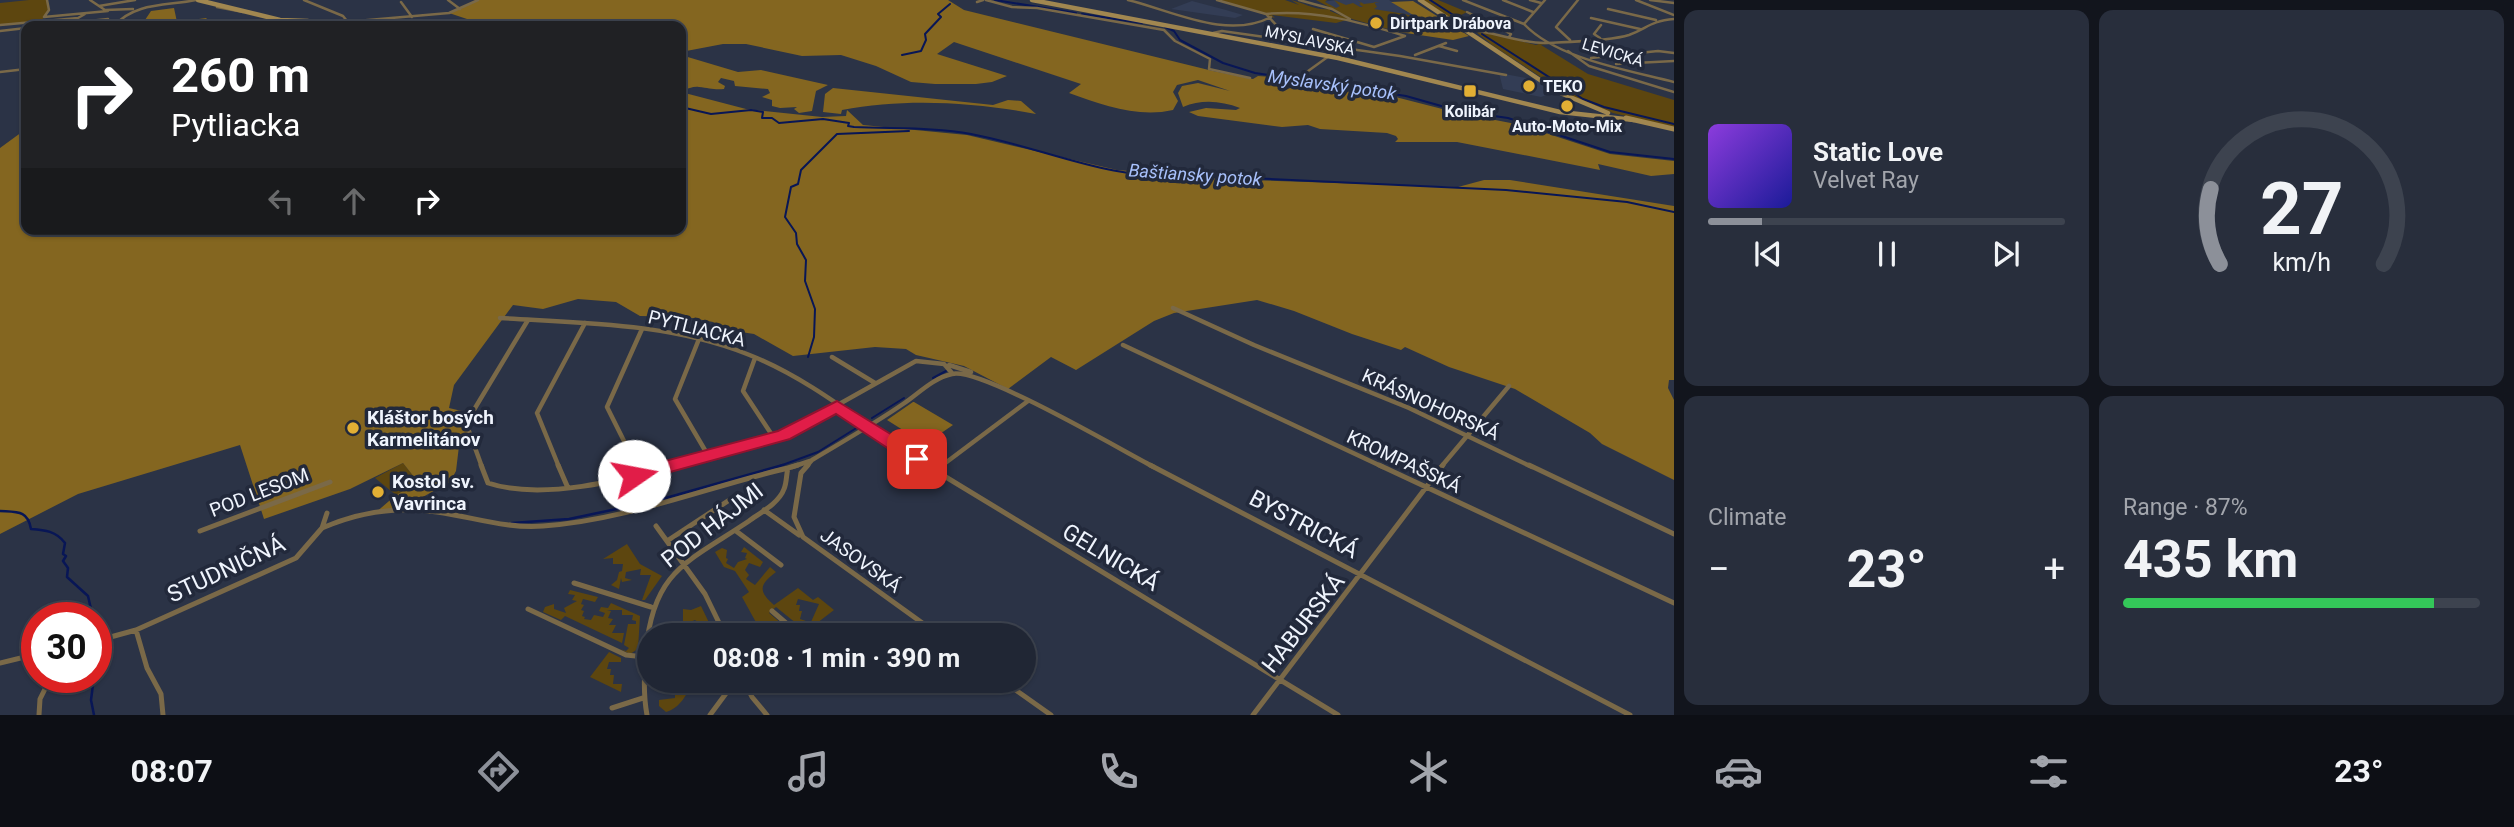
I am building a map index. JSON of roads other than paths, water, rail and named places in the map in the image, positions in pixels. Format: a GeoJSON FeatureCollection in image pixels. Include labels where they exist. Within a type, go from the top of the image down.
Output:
{"type":"FeatureCollection","features":[{"type":"Feature","properties":{"kind":"street"},"geometry":{"type":"LineString","coordinates":[[47,0],[49,10],[44,18],[199,1],[247,10],[276,19],[308,21]]}},
{"type":"Feature","properties":{"kind":"street"},"geometry":{"type":"LineString","coordinates":[[90,0],[108,10]]}},
{"type":"Feature","properties":{"kind":"street"},"geometry":{"type":"LineString","coordinates":[[98,6],[135,0]]}},
{"type":"Feature","properties":{"kind":"street"},"geometry":{"type":"LineString","coordinates":[[304,0],[343,16],[347,19],[346,21]]}},
{"type":"Feature","properties":{"kind":"street"},"geometry":{"type":"LineString","coordinates":[[448,0],[460,9]]}},
{"type":"Feature","properties":{"kind":"street"},"geometry":{"type":"LineString","coordinates":[[358,21],[445,14],[478,0]]}},
{"type":"Feature","properties":{"kind":"street"},"geometry":{"type":"LineString","coordinates":[[977,2],[985,0],[1015,7],[1049,8],[1164,30],[1175,41],[1210,60],[1209,69],[1250,78]]}},
{"type":"Feature","properties":{"kind":"street","name":"MYSLAVSKÁ"},"geometry":{"type":"LineString","coordinates":[[1032,0],[1049,8],[1268,41],[1580,114],[1622,117],[1674,130]]}},
{"type":"Feature","properties":{"kind":"street"},"geometry":{"type":"LineString","coordinates":[[1128,0],[1227,25],[1253,26],[1271,17]]}},
{"type":"Feature","properties":{"kind":"street"},"geometry":{"type":"LineString","coordinates":[[1217,0],[1271,17],[1279,28],[1268,41]]}},
{"type":"Feature","properties":{"kind":"street"},"geometry":{"type":"LineString","coordinates":[[1299,0],[1405,36],[1374,47],[1312,29]]}},
{"type":"Feature","properties":{"kind":"street"},"geometry":{"type":"LineString","coordinates":[[1420,0],[1595,114]]}},
{"type":"Feature","properties":{"kind":"street"},"geometry":{"type":"LineString","coordinates":[[1463,0],[1524,24],[1546,43]]}},
{"type":"Feature","properties":{"kind":"street"},"geometry":{"type":"LineString","coordinates":[[1503,0],[1533,12]]}},
{"type":"Feature","properties":{"kind":"street"},"geometry":{"type":"LineString","coordinates":[[1530,0],[1543,2]]}},
{"type":"Feature","properties":{"kind":"street"},"geometry":{"type":"LineString","coordinates":[[1571,41],[1556,27],[1578,0]]}},
{"type":"Feature","properties":{"kind":"street"},"geometry":{"type":"LineString","coordinates":[[1636,0],[1674,17]]}},
{"type":"Feature","properties":{"kind":"street"},"geometry":{"type":"LineString","coordinates":[[1650,0],[1674,3]]}},
{"type":"Feature","properties":{"kind":"street"},"geometry":{"type":"LineString","coordinates":[[186,3],[199,1]]}},
{"type":"Feature","properties":{"kind":"street"},"geometry":{"type":"LineString","coordinates":[[401,2],[412,17]]}},
{"type":"Feature","properties":{"kind":"street"},"geometry":{"type":"LineString","coordinates":[[1524,24],[1543,2]]}},
{"type":"Feature","properties":{"kind":"street"},"geometry":{"type":"LineString","coordinates":[[119,15],[137,9]]}},
{"type":"Feature","properties":{"kind":"street"},"geometry":{"type":"LineString","coordinates":[[1608,9],[1657,20]]}},
{"type":"Feature","properties":{"kind":"street"},"geometry":{"type":"LineString","coordinates":[[1266,14],[1289,12],[1354,20]]}},
{"type":"Feature","properties":{"kind":"street"},"geometry":{"type":"LineString","coordinates":[[1467,12],[1503,28],[1511,34],[1508,37]]}},
{"type":"Feature","properties":{"kind":"street"},"geometry":{"type":"LineString","coordinates":[[40,21],[80,17],[85,13]]}},
{"type":"Feature","properties":{"kind":"street"},"geometry":{"type":"LineString","coordinates":[[119,21],[128,13]]}},
{"type":"Feature","properties":{"kind":"street"},"geometry":{"type":"LineString","coordinates":[[1466,30],[1546,43],[1628,36],[1657,20],[1674,17]]}},
{"type":"Feature","properties":{"kind":"street"},"geometry":{"type":"LineString","coordinates":[[1591,18],[1641,29]]}},
{"type":"Feature","properties":{"kind":"street"},"geometry":{"type":"LineString","coordinates":[[89,21],[108,19],[102,21]]}},
{"type":"Feature","properties":{"kind":"street"},"geometry":{"type":"LineString","coordinates":[[0,25],[21,23]]}},
{"type":"Feature","properties":{"kind":"street"},"geometry":{"type":"LineString","coordinates":[[1601,25],[1594,34],[1601,38]]}},
{"type":"Feature","properties":{"kind":"street"},"geometry":{"type":"LineString","coordinates":[[0,31],[21,29]]}},
{"type":"Feature","properties":{"kind":"street"},"geometry":{"type":"LineString","coordinates":[[1268,41],[1415,56],[1506,75]]}},
{"type":"Feature","properties":{"kind":"street"},"geometry":{"type":"LineString","coordinates":[[1415,56],[1446,43]]}},
{"type":"Feature","properties":{"kind":"street","name":"LEVICKÁ"},"geometry":{"type":"LineString","coordinates":[[1546,43],[1674,82]]}},
{"type":"Feature","properties":{"kind":"street"},"geometry":{"type":"LineString","coordinates":[[1438,45],[1457,51]]}},
{"type":"Feature","properties":{"kind":"street"},"geometry":{"type":"LineString","coordinates":[[1569,51],[1568,53],[1587,65],[1674,92]]}},
{"type":"Feature","properties":{"kind":"street"},"geometry":{"type":"LineString","coordinates":[[1590,58],[1658,51],[1674,53]]}},
{"type":"Feature","properties":{"kind":"street"},"geometry":{"type":"LineString","coordinates":[[1297,79],[1329,56]]}},
{"type":"Feature","properties":{"kind":"street"},"geometry":{"type":"LineString","coordinates":[[1612,65],[1674,61]]}},
{"type":"Feature","properties":{"kind":"street"},"geometry":{"type":"LineString","coordinates":[[0,72],[21,70]]}},
{"type":"Feature","properties":{"kind":"street"},"geometry":{"type":"LineString","coordinates":[[1574,100],[1622,117]]}},
{"type":"Feature","properties":{"kind":"street","name":"MYSLAVSKÁ"},"geometry":{"type":"LineString","coordinates":[[1580,114],[1605,112]]}},
{"type":"Feature","properties":{"kind":"street","name":"KRÁSNOHORSKÁ"},"geometry":{"type":"LineString","coordinates":[[1173,309],[1466,434],[1674,534]]}},
{"type":"Feature","properties":{"kind":"street","name":"PYTLIACKA"},"geometry":{"type":"LineString","coordinates":[[500,318],[642,328],[699,339],[771,364],[866,427]]}},
{"type":"Feature","properties":{"kind":"street"},"geometry":{"type":"LineString","coordinates":[[528,320],[466,423],[485,479],[492,485],[525,492],[568,488],[641,474],[775,438],[794,431],[916,360],[962,368],[974,376]]}},
{"type":"Feature","properties":{"kind":"street"},"geometry":{"type":"LineString","coordinates":[[568,488],[537,413],[584,323]]}},
{"type":"Feature","properties":{"kind":"street"},"geometry":{"type":"LineString","coordinates":[[642,328],[607,407],[641,474],[651,505]]}},
{"type":"Feature","properties":{"kind":"street"},"geometry":{"type":"LineString","coordinates":[[699,339],[675,399],[709,457]]}},
{"type":"Feature","properties":{"kind":"street","name":"KROMPAŠSKÁ"},"geometry":{"type":"LineString","coordinates":[[1123,345],[1674,603]]}},
{"type":"Feature","properties":{"kind":"street"},"geometry":{"type":"LineString","coordinates":[[755,357],[751,362],[743,391],[775,438]]}},
{"type":"Feature","properties":{"kind":"street"},"geometry":{"type":"LineString","coordinates":[[832,357],[874,383]]}},
{"type":"Feature","properties":{"kind":"street"},"geometry":{"type":"LineString","coordinates":[[941,363],[955,373]]}},
{"type":"Feature","properties":{"kind":"street"},"geometry":{"type":"LineString","coordinates":[[949,365],[956,368],[955,373]]}},
{"type":"Feature","properties":{"kind":"street"},"geometry":{"type":"LineString","coordinates":[[322,528],[345,520],[401,509],[430,511],[494,525],[531,526],[557,524],[651,505],[811,460],[932,383],[955,373]]}},
{"type":"Feature","properties":{"kind":"street","name":"BYSTRICKÁ"},"geometry":{"type":"LineString","coordinates":[[955,373],[974,376],[1028,401],[1630,715]]}},
{"type":"Feature","properties":{"kind":"street","name":"HABURSKÁ"},"geometry":{"type":"LineString","coordinates":[[1253,715],[1363,574],[1466,434],[1509,386]]}},
{"type":"Feature","properties":{"kind":"street"},"geometry":{"type":"LineString","coordinates":[[935,470],[1028,401]]}},
{"type":"Feature","properties":{"kind":"street","name":"GELNICKÁ"},"geometry":{"type":"LineString","coordinates":[[866,427],[1338,715]]}},
{"type":"Feature","properties":{"kind":"street","name":"JASOVSKÁ"},"geometry":{"type":"LineString","coordinates":[[811,460],[801,472],[794,509],[796,526],[803,537],[922,623]]}},
{"type":"Feature","properties":{"kind":"street","name":"POD HÁJMI"},"geometry":{"type":"LineString","coordinates":[[647,623],[651,607],[667,580],[684,564],[764,510],[783,490],[788,468]]}},
{"type":"Feature","properties":{"kind":"street","name":"POD LESOM"},"geometry":{"type":"LineString","coordinates":[[200,531],[330,482]]}},
{"type":"Feature","properties":{"kind":"street"},"geometry":{"type":"LineString","coordinates":[[667,541],[737,495]]}},
{"type":"Feature","properties":{"kind":"street"},"geometry":{"type":"LineString","coordinates":[[764,510],[803,537]]}},
{"type":"Feature","properties":{"kind":"street","name":"STUDNIČNÁ"},"geometry":{"type":"LineString","coordinates":[[112,637],[136,630],[296,558],[322,528],[327,513]]}},
{"type":"Feature","properties":{"kind":"street"},"geometry":{"type":"LineString","coordinates":[[656,526],[710,602],[720,623]]}},
{"type":"Feature","properties":{"kind":"street"},"geometry":{"type":"LineString","coordinates":[[736,531],[781,565]]}},
{"type":"Feature","properties":{"kind":"street"},"geometry":{"type":"LineString","coordinates":[[574,583],[651,607]]}},
{"type":"Feature","properties":{"kind":"street"},"geometry":{"type":"LineString","coordinates":[[527,609],[631,657],[637,657]]}},
{"type":"Feature","properties":{"kind":"street"},"geometry":{"type":"LineString","coordinates":[[772,611],[786,623]]}},
{"type":"Feature","properties":{"kind":"street"},"geometry":{"type":"LineString","coordinates":[[136,630],[147,668],[161,694],[163,715]]}},
{"type":"Feature","properties":{"kind":"street"},"geometry":{"type":"LineString","coordinates":[[0,663],[21,658]]}},
{"type":"Feature","properties":{"kind":"street"},"geometry":{"type":"LineString","coordinates":[[39,715],[41,693]]}},
{"type":"Feature","properties":{"kind":"street","name":"POD HÁJMI"},"geometry":{"type":"LineString","coordinates":[[643,693],[648,715]]}},
{"type":"Feature","properties":{"kind":"street"},"geometry":{"type":"LineString","coordinates":[[710,715],[726,693]]}},
{"type":"Feature","properties":{"kind":"street"},"geometry":{"type":"LineString","coordinates":[[750,693],[767,715]]}},
{"type":"Feature","properties":{"kind":"street"},"geometry":{"type":"LineString","coordinates":[[1020,693],[1051,715]]}},
{"type":"Feature","properties":{"kind":"street"},"geometry":{"type":"LineString","coordinates":[[612,708],[643,698]]}},
{"type":"Feature","properties":{"kind":"waterway","name":"Myslavský potok"},"geometry":{"type":"LineString","coordinates":[[995,0],[1076,13]]}},
{"type":"Feature","properties":{"kind":"waterway"},"geometry":{"type":"LineString","coordinates":[[1430,0],[1475,29]]}},
{"type":"Feature","properties":{"kind":"waterway"},"geometry":{"type":"LineString","coordinates":[[902,55],[921,51],[926,40],[925,34],[941,17],[938,14],[950,4]]}},
{"type":"Feature","properties":{"kind":"waterway","name":"Myslavský potok"},"geometry":{"type":"LineString","coordinates":[[1082,14],[1142,23]]}},
{"type":"Feature","properties":{"kind":"waterway","name":"Myslavský potok"},"geometry":{"type":"LineString","coordinates":[[1165,27],[1174,31],[1180,40],[1223,63],[1255,73],[1406,96],[1459,111],[1508,118],[1610,152],[1674,159]]}},
{"type":"Feature","properties":{"kind":"waterway"},"geometry":{"type":"LineString","coordinates":[[1482,34],[1583,99],[1604,107],[1674,124]]}},
{"type":"Feature","properties":{"kind":"waterway","name":"Baštiansky potok"},"geometry":{"type":"LineString","coordinates":[[686,108],[711,114],[751,110],[763,112],[762,118],[772,118],[779,123],[823,119],[849,123],[848,126],[854,127],[928,129],[971,134],[1104,169],[1158,176],[1506,190],[1627,202],[1674,212]]}},
{"type":"Feature","properties":{"kind":"waterway"},"geometry":{"type":"LineString","coordinates":[[808,357],[814,337],[815,309],[805,281],[806,260],[797,244],[796,233],[785,217],[791,187],[798,184],[801,170],[837,134],[909,131]]}},
{"type":"Feature","properties":{"kind":"waterway"},"geometry":{"type":"LineString","coordinates":[[933,378],[946,371]]}},
{"type":"Feature","properties":{"kind":"waterway"},"geometry":{"type":"LineString","coordinates":[[872,418],[904,398]]}},
{"type":"Feature","properties":{"kind":"waterway"},"geometry":{"type":"LineString","coordinates":[[781,466],[818,452],[858,427]]}},
{"type":"Feature","properties":{"kind":"waterway"},"geometry":{"type":"LineString","coordinates":[[655,501],[781,466]]}},
{"type":"Feature","properties":{"kind":"waterway"},"geometry":{"type":"LineString","coordinates":[[512,523],[569,519],[645,503]]}},
{"type":"Feature","properties":{"kind":"waterway"},"geometry":{"type":"LineString","coordinates":[[418,507],[451,512]]}},
{"type":"Feature","properties":{"kind":"waterway"},"geometry":{"type":"LineString","coordinates":[[0,511],[21,513],[27,518],[31,529],[50,532],[62,539],[65,543],[63,554],[66,556],[63,561],[68,568],[67,577],[88,596],[89,602]]}},
{"type":"Feature","properties":{"kind":"waterway"},"geometry":{"type":"LineString","coordinates":[[92,693],[94,715]]}},
{"type":"Feature","properties":{"kind":"place","name":"Dirtpark Drábova"},"geometry":{"type":"Point","coordinates":[1376,23]}},
{"type":"Feature","properties":{"kind":"place","name":"TEKO"},"geometry":{"type":"Point","coordinates":[1529,86]}},
{"type":"Feature","properties":{"kind":"place","name":"Kolibár"},"geometry":{"type":"Point","coordinates":[1470,91]}},
{"type":"Feature","properties":{"kind":"place","name":"Auto-Moto-Mix"},"geometry":{"type":"Point","coordinates":[1567,106]}},
{"type":"Feature","properties":{"kind":"place","name":"Kláštor bosých Karmelitánov"},"geometry":{"type":"Point","coordinates":[353,428]}},
{"type":"Feature","properties":{"kind":"place","name":"Kostol sv. Vavrinca"},"geometry":{"type":"Point","coordinates":[378,492]}}]}
